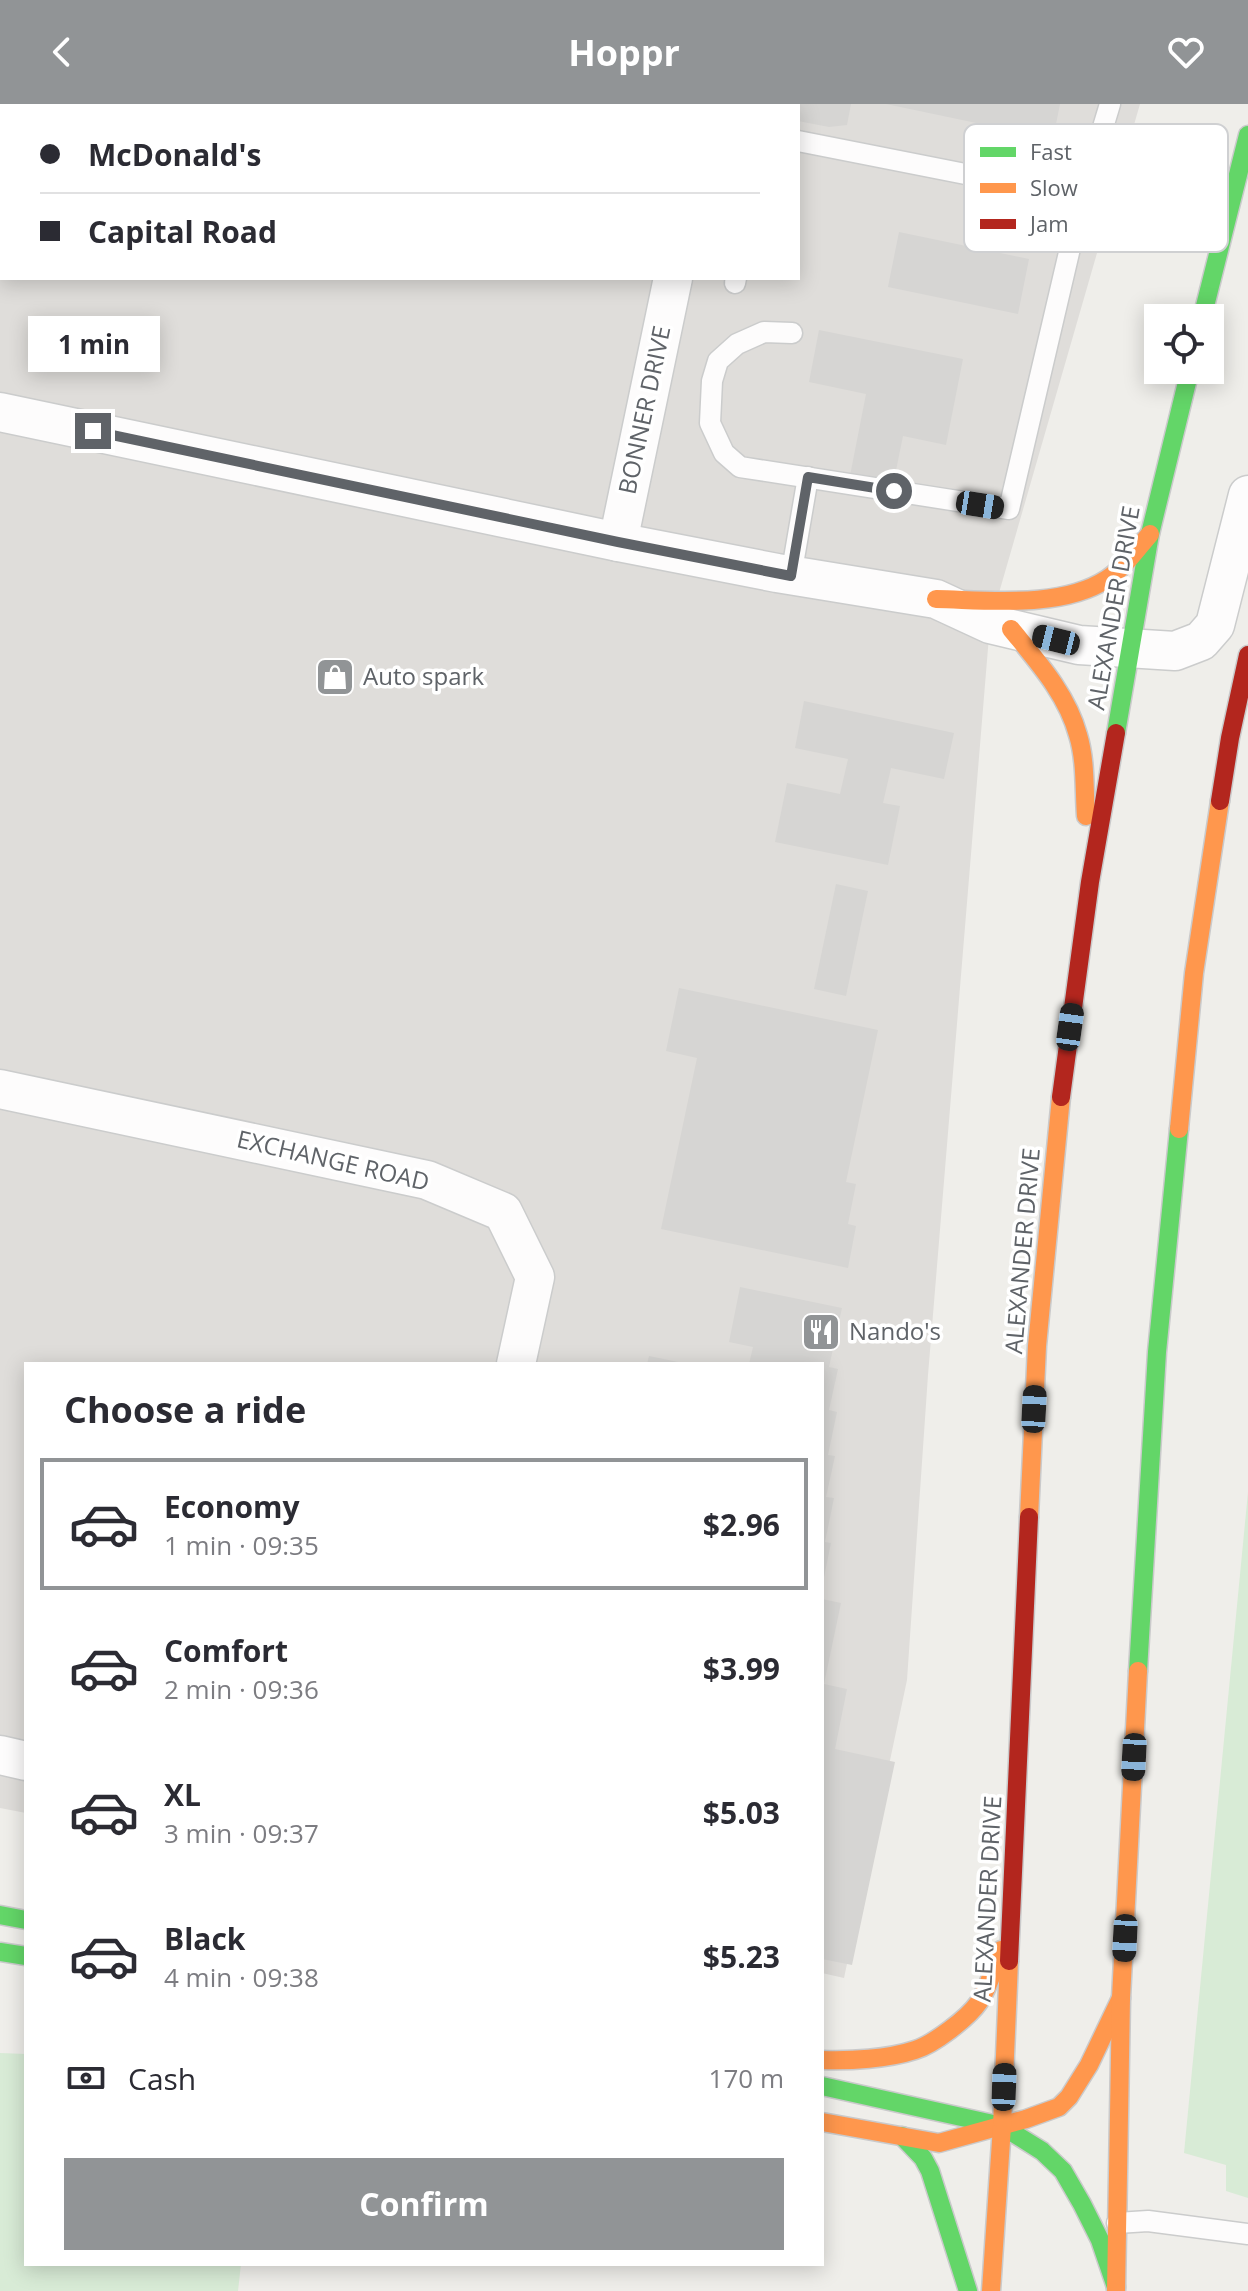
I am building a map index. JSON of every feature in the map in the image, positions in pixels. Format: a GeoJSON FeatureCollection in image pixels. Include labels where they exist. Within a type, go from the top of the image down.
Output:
{"type":"FeatureCollection","features":[{"type":"Feature","properties":{"kind":"main road"},"geometry":{"type":"LineString","coordinates":[[1228,211],[1248,135]]}},
{"type":"Feature","properties":{"kind":"main road"},"geometry":{"type":"LineString","coordinates":[[1205,304],[1218,252]]}},
{"type":"Feature","properties":{"kind":"main road","name":"ALEXANDER DRIVE"},"geometry":{"type":"LineString","coordinates":[[991,2291],[1002,2126],[1037,1346],[1062,1085],[1090,882],[1150,534],[1187,384]]}},
{"type":"Feature","properties":{"kind":"main road"},"geometry":{"type":"LineString","coordinates":[[936,599],[1043,598],[1078,593],[1107,579],[1150,534]]}},
{"type":"Feature","properties":{"kind":"main road"},"geometry":{"type":"LineString","coordinates":[[1011,629],[1051,679],[1079,737],[1090,882]]}},
{"type":"Feature","properties":{"kind":"main road"},"geometry":{"type":"LineString","coordinates":[[1116,2290],[1121,1998],[1158,1336],[1194,973],[1230,738],[1248,655]]}},
{"type":"Feature","properties":{"kind":"main road"},"geometry":{"type":"LineString","coordinates":[[0,1915],[24,1920]]}},
{"type":"Feature","properties":{"kind":"main road"},"geometry":{"type":"LineString","coordinates":[[824,2060],[851,2061],[916,2050],[963,2021],[980,2001],[994,1970],[1011,1917]]}},
{"type":"Feature","properties":{"kind":"main road"},"geometry":{"type":"LineString","coordinates":[[0,1952],[24,1956]]}},
{"type":"Feature","properties":{"kind":"main road"},"geometry":{"type":"LineString","coordinates":[[824,2122],[939,2143],[1059,2107],[1089,2065],[1121,1998]]}},
{"type":"Feature","properties":{"kind":"main road"},"geometry":{"type":"LineString","coordinates":[[824,2086],[1002,2126],[1042,2151],[1063,2171],[1082,2204],[1100,2240],[1116,2290]]}},
{"type":"Feature","properties":{"kind":"main road"},"geometry":{"type":"LineString","coordinates":[[902,2136],[923,2158],[930,2171],[968,2291]]}},
{"type":"Feature","properties":{"kind":"street","name":"BONNER DRIVE"},"geometry":{"type":"LineString","coordinates":[[618,542],[673,280]]}},
{"type":"Feature","properties":{"kind":"street"},"geometry":{"type":"LineString","coordinates":[[0,412],[618,542],[791,576],[936,599],[990,624],[1079,645],[1175,651],[1201,641],[1215,625],[1248,495]]}},
{"type":"Feature","properties":{"kind":"street","name":"EXCHANGE ROAD"},"geometry":{"type":"LineString","coordinates":[[0,1089],[427,1180],[503,1212],[535,1277],[516,1362]]}},
{"type":"Feature","properties":{"kind":"street"},"geometry":{"type":"LineString","coordinates":[[0,1755],[24,1761]]}},
{"type":"Feature","properties":{"kind":"lane"},"geometry":{"type":"LineString","coordinates":[[1104,124],[1110,104]]}},
{"type":"Feature","properties":{"kind":"lane"},"geometry":{"type":"LineString","coordinates":[[800,141],[964,174]]}},
{"type":"Feature","properties":{"kind":"lane"},"geometry":{"type":"LineString","coordinates":[[792,333],[764,332],[737,344],[718,361],[712,381],[710,423],[724,453],[740,467],[1009,509],[1069,252]]}},
{"type":"Feature","properties":{"kind":"lane"},"geometry":{"type":"LineString","coordinates":[[791,576],[808,477]]}},
{"type":"Feature","properties":{"kind":"lane"},"geometry":{"type":"LineString","coordinates":[[1117,2223],[1148,2221],[1248,2234]]}},
{"type":"Feature","properties":{"kind":"shaded area"},"geometry":{"type":"Polygon","coordinates":[[[800,104],[1140,104],[1134,124],[964,124],[964,252],[1097,252],[990,624],[928,1375],[907,1680],[844,1978],[824,1973],[824,1362],[24,1362],[24,1813],[0,1808],[0,280],[800,280],[800,104]]]}},
{"type":"Feature","properties":{"kind":"green space"},"geometry":{"type":"Polygon","coordinates":[[[1248,1492],[1248,2198],[1226,2191],[1226,2165],[1184,2153],[1248,1492]]]}},
{"type":"Feature","properties":{"kind":"green space"},"geometry":{"type":"Polygon","coordinates":[[[0,2053],[24,2054],[24,2266],[241,2266],[238,2291],[0,2291],[0,2053]]]}},
{"type":"Feature","properties":{"kind":"building"},"geometry":{"type":"Polygon","coordinates":[[[800,104],[851,104],[847,125],[829,127],[800,121],[800,104]]]}},
{"type":"Feature","properties":{"kind":"building"},"geometry":{"type":"Polygon","coordinates":[[[886,104],[1060,104],[1056,124],[981,124],[886,104]]]}},
{"type":"Feature","properties":{"kind":"building"},"geometry":{"type":"Polygon","coordinates":[[[899,232],[964,246],[964,252],[995,252],[1029,259],[1018,314],[888,287],[899,232]]]}},
{"type":"Feature","properties":{"kind":"building"},"geometry":{"type":"Polygon","coordinates":[[[819,330],[963,359],[946,445],[903,436],[892,490],[849,481],[866,394],[809,382],[819,330]]]}},
{"type":"Feature","properties":{"kind":"building"},"geometry":{"type":"Polygon","coordinates":[[[804,701],[954,733],[944,779],[891,768],[883,803],[900,806],[888,865],[775,842],[787,783],[840,794],[848,759],[795,748],[804,701]]]}},
{"type":"Feature","properties":{"kind":"building"},"geometry":{"type":"Polygon","coordinates":[[[836,884],[868,891],[846,996],[814,989],[836,884]]]}},
{"type":"Feature","properties":{"kind":"building"},"geometry":{"type":"Polygon","coordinates":[[[679,988],[878,1030],[846,1182],[856,1184],[848,1224],[856,1226],[848,1268],[661,1229],[697,1058],[666,1051],[679,988]]]}},
{"type":"Feature","properties":{"kind":"building"},"geometry":{"type":"Polygon","coordinates":[[[740,1287],[842,1308],[829,1367],[838,1369],[829,1410],[837,1412],[828,1455],[835,1456],[826,1497],[834,1498],[825,1542],[831,1543],[824,1577],[824,1362],[749,1362],[753,1347],[729,1342],[740,1287]]]}},
{"type":"Feature","properties":{"kind":"building"},"geometry":{"type":"Polygon","coordinates":[[[649,1356],[678,1362],[648,1362],[649,1356]]]}},
{"type":"Feature","properties":{"kind":"building"},"geometry":{"type":"Polygon","coordinates":[[[824,1599],[841,1603],[824,1684],[824,1599]]]}},
{"type":"Feature","properties":{"kind":"building"},"geometry":{"type":"Polygon","coordinates":[[[824,1684],[847,1689],[835,1749],[895,1762],[852,1965],[824,1959],[824,1684]]]}},
{"type":"Feature","properties":{"kind":"traffic: fast"},"geometry":{"type":"LineString","coordinates":[[1228,215],[1248,135]]}},
{"type":"Feature","properties":{"kind":"traffic: fast"},"geometry":{"type":"LineString","coordinates":[[1206,304],[1219,252]]}},
{"type":"Feature","properties":{"kind":"traffic: fast"},"geometry":{"type":"LineString","coordinates":[[1116,733],[1150,534],[1187,384]]}},
{"type":"Feature","properties":{"kind":"traffic: fast"},"geometry":{"type":"LineString","coordinates":[[1138,1671],[1157,1352],[1179,1129]]}},
{"type":"Feature","properties":{"kind":"traffic: fast"},"geometry":{"type":"LineString","coordinates":[[0,1915],[24,1920]]}},
{"type":"Feature","properties":{"kind":"traffic: fast"},"geometry":{"type":"LineString","coordinates":[[0,1952],[24,1956]]}},
{"type":"Feature","properties":{"kind":"traffic: fast"},"geometry":{"type":"LineString","coordinates":[[824,2086],[1002,2126],[1042,2151],[1063,2171],[1082,2204],[1100,2240],[1116,2287]]}},
{"type":"Feature","properties":{"kind":"traffic: fast"},"geometry":{"type":"LineString","coordinates":[[902,2136],[923,2158],[930,2171],[968,2291]]}},
{"type":"Feature","properties":{"kind":"traffic: slow"},"geometry":{"type":"LineString","coordinates":[[936,599],[1024,601],[1089,589],[1113,575],[1150,534]]}},
{"type":"Feature","properties":{"kind":"traffic: slow"},"geometry":{"type":"LineString","coordinates":[[1011,629],[1050,679],[1073,720],[1082,755],[1086,816]]}},
{"type":"Feature","properties":{"kind":"traffic: slow"},"geometry":{"type":"LineString","coordinates":[[1179,1129],[1194,973],[1220,801]]}},
{"type":"Feature","properties":{"kind":"traffic: slow"},"geometry":{"type":"LineString","coordinates":[[1029,1517],[1037,1346],[1061,1097]]}},
{"type":"Feature","properties":{"kind":"traffic: slow"},"geometry":{"type":"LineString","coordinates":[[1116,2291],[1121,1998],[1138,1671]]}},
{"type":"Feature","properties":{"kind":"traffic: slow"},"geometry":{"type":"LineString","coordinates":[[824,2060],[893,2056],[915,2050],[941,2036],[979,2002],[1001,1950]]}},
{"type":"Feature","properties":{"kind":"traffic: slow"},"geometry":{"type":"LineString","coordinates":[[991,2291],[1009,1961]]}},
{"type":"Feature","properties":{"kind":"traffic: slow"},"geometry":{"type":"LineString","coordinates":[[824,2122],[939,2143],[1059,2107],[1089,2065],[1121,1998]]}},
{"type":"Feature","properties":{"kind":"traffic: jam"},"geometry":{"type":"LineString","coordinates":[[1220,801],[1248,655]]}},
{"type":"Feature","properties":{"kind":"traffic: jam"},"geometry":{"type":"LineString","coordinates":[[1061,1097],[1090,882],[1116,733]]}},
{"type":"Feature","properties":{"kind":"traffic: jam"},"geometry":{"type":"LineString","coordinates":[[1009,1961],[1029,1517]]}},
{"type":"Feature","properties":{"kind":"place","name":"Auto spark"},"geometry":{"type":"Point","coordinates":[335,677]}},
{"type":"Feature","properties":{"kind":"place","name":"Nando's"},"geometry":{"type":"Point","coordinates":[821,1332]}},
{"type":"Feature","properties":{"kind":"route"},"geometry":{"type":"LineString","coordinates":[[93,431],[791,576],[808,477],[894,491]]}}]}
